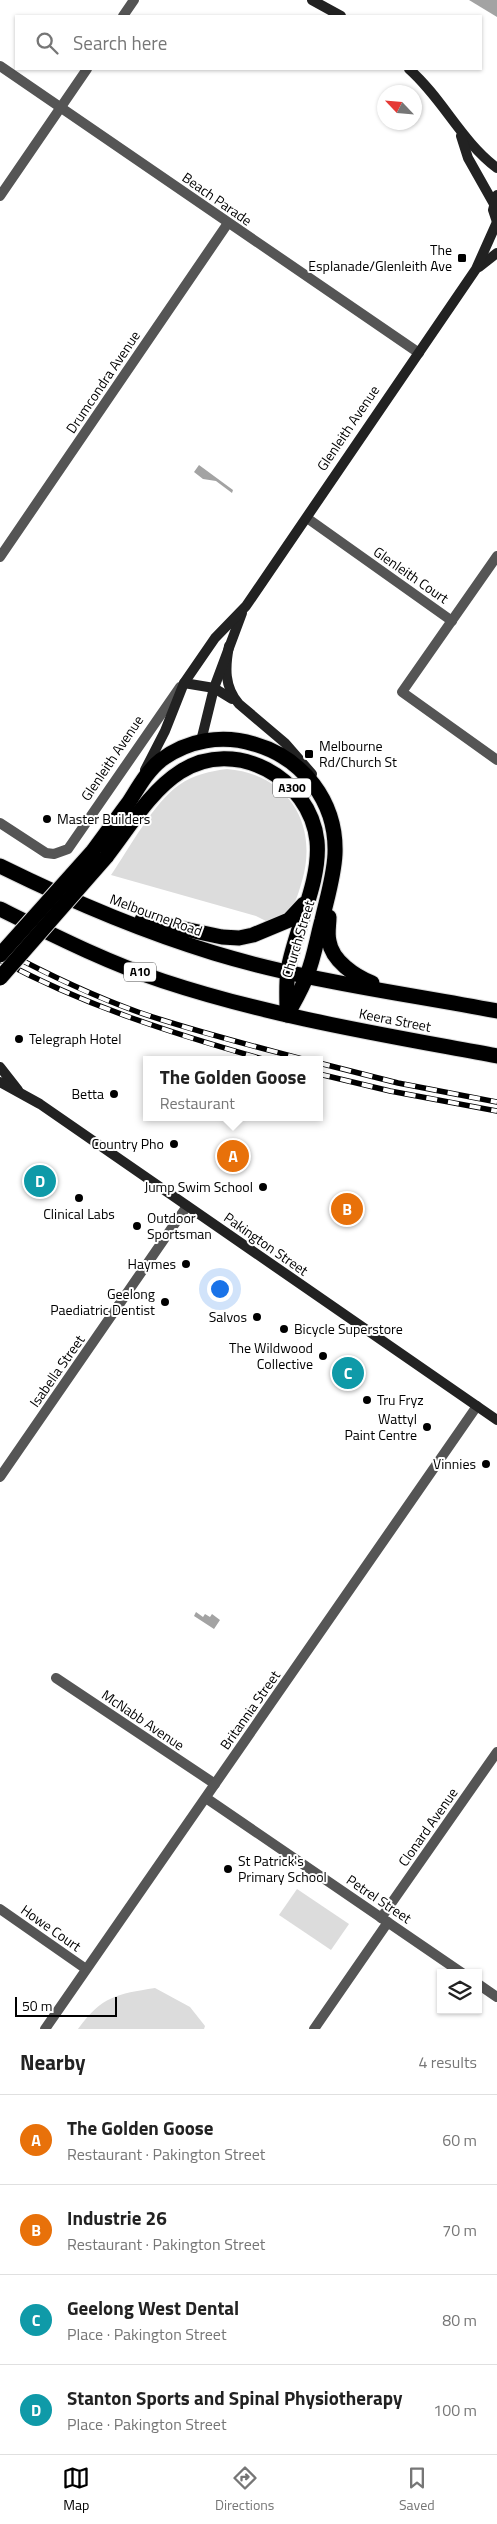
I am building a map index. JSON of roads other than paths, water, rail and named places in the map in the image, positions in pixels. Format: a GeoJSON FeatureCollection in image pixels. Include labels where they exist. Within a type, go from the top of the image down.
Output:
{"type":"FeatureCollection","features":[{"type":"Feature","properties":{"kind":"highway","name":"Church Street"},"geometry":{"type":"LineString","coordinates":[[0,978],[99,854],[122,811],[160,761],[178,750],[201,741],[235,740],[273,751],[304,772],[317,788],[327,807],[335,837],[332,881],[307,975],[287,1016]]}},
{"type":"Feature","properties":{"kind":"highway","name":"Glenleith Avenue"},"geometry":{"type":"LineString","coordinates":[[184,769],[201,741]]}},
{"type":"Feature","properties":{"kind":"highway","name":"Church Street"},"geometry":{"type":"LineString","coordinates":[[0,955],[157,792],[184,769],[210,760],[246,761],[274,772],[296,792],[310,815],[317,842],[314,870],[288,971],[287,1016]]}},
{"type":"Feature","properties":{"kind":"highway","name":"Melbourne Road"},"geometry":{"type":"LineString","coordinates":[[0,866],[98,911],[215,954],[307,975]]}},
{"type":"Feature","properties":{"kind":"highway"},"geometry":{"type":"LineString","coordinates":[[332,881],[328,936],[332,951],[338,960],[353,972],[392,991]]}},
{"type":"Feature","properties":{"kind":"highway"},"geometry":{"type":"LineString","coordinates":[[98,911],[222,937],[239,938],[289,920],[300,910],[307,898]]}},
{"type":"Feature","properties":{"kind":"highway","name":"A10"},"geometry":{"type":"LineString","coordinates":[[0,909],[63,941],[137,971],[214,996],[287,1016]]}},
{"type":"Feature","properties":{"kind":"highway","name":"Keera Street"},"geometry":{"type":"LineString","coordinates":[[307,975],[497,1011]]}},
{"type":"Feature","properties":{"kind":"highway","name":"Keera Street"},"geometry":{"type":"LineString","coordinates":[[287,1016],[497,1056]]}},
{"type":"Feature","properties":{"kind":"street"},"geometry":{"type":"LineString","coordinates":[[124,15],[134,0]]}},
{"type":"Feature","properties":{"kind":"street"},"geometry":{"type":"LineString","coordinates":[[312,0],[339,15]]}},
{"type":"Feature","properties":{"kind":"street","name":"Beach Parade"},"geometry":{"type":"LineString","coordinates":[[0,66],[419,353]]}},
{"type":"Feature","properties":{"kind":"street"},"geometry":{"type":"LineString","coordinates":[[0,196],[86,70]]}},
{"type":"Feature","properties":{"kind":"street"},"geometry":{"type":"LineString","coordinates":[[411,70],[443,105],[459,130],[484,158],[497,168]]}},
{"type":"Feature","properties":{"kind":"street"},"geometry":{"type":"LineString","coordinates":[[459,130],[468,158],[495,200],[497,222]]}},
{"type":"Feature","properties":{"kind":"street","name":"Glenleith Avenue"},"geometry":{"type":"LineString","coordinates":[[0,823],[40,850],[54,854],[65,851],[75,842],[215,638],[246,606],[307,518],[476,269],[497,222]]}},
{"type":"Feature","properties":{"kind":"street","name":"Drumcondra Avenue"},"geometry":{"type":"LineString","coordinates":[[0,557],[228,223]]}},
{"type":"Feature","properties":{"kind":"street","name":"Glenleith Avenue"},"geometry":{"type":"LineString","coordinates":[[476,269],[497,253]]}},
{"type":"Feature","properties":{"kind":"street","name":"Glenleith Court"},"geometry":{"type":"LineString","coordinates":[[307,518],[452,621],[402,692],[497,760]]}},
{"type":"Feature","properties":{"kind":"street"},"geometry":{"type":"LineString","coordinates":[[452,621],[497,556]]}},
{"type":"Feature","properties":{"kind":"street","name":"Glenleith Avenue"},"geometry":{"type":"LineString","coordinates":[[201,741],[214,688],[246,606]]}},
{"type":"Feature","properties":{"kind":"street"},"geometry":{"type":"LineString","coordinates":[[229,646],[226,668],[227,684],[232,696],[239,704]]}},
{"type":"Feature","properties":{"kind":"street"},"geometry":{"type":"LineString","coordinates":[[184,683],[214,688],[239,704],[296,753],[318,784],[327,807]]}},
{"type":"Feature","properties":{"kind":"street","name":"Glenleith Avenue"},"geometry":{"type":"LineString","coordinates":[[122,811],[165,732],[184,683]]}},
{"type":"Feature","properties":{"kind":"street","name":"Pakington Street"},"geometry":{"type":"LineString","coordinates":[[0,1067],[19,1090]]}},
{"type":"Feature","properties":{"kind":"street","name":"Pakington Street"},"geometry":{"type":"LineString","coordinates":[[0,1082],[19,1090],[497,1420]]}},
{"type":"Feature","properties":{"kind":"street"},"geometry":{"type":"LineString","coordinates":[[0,1086],[19,1090]]}},
{"type":"Feature","properties":{"kind":"street","name":"Isabella Street"},"geometry":{"type":"LineString","coordinates":[[0,1477],[187,1206]]}},
{"type":"Feature","properties":{"kind":"street","name":"Britannia Street"},"geometry":{"type":"LineString","coordinates":[[45,2029],[477,1406]]}},
{"type":"Feature","properties":{"kind":"street","name":"McNabb Avenue"},"geometry":{"type":"LineString","coordinates":[[56,1678],[215,1784]]}},
{"type":"Feature","properties":{"kind":"street","name":"Clonard Avenue"},"geometry":{"type":"LineString","coordinates":[[314,2029],[384,1920],[497,1752]]}},
{"type":"Feature","properties":{"kind":"street","name":"Petrel Street"},"geometry":{"type":"LineString","coordinates":[[206,1798],[456,1969]]}},
{"type":"Feature","properties":{"kind":"street","name":"Howe Court"},"geometry":{"type":"LineString","coordinates":[[0,1909],[86,1969]]}},
{"type":"Feature","properties":{"kind":"street"},"geometry":{"type":"LineString","coordinates":[[482,1987],[497,1997]]}},
{"type":"Feature","properties":{"kind":"railway"},"geometry":{"type":"LineString","coordinates":[[0,949],[68,983],[138,1012],[201,1032],[291,1056]]}},
{"type":"Feature","properties":{"kind":"railway"},"geometry":{"type":"LineString","coordinates":[[0,960],[64,991],[130,1018],[252,1056]]}},
{"type":"Feature","properties":{"kind":"railway"},"geometry":{"type":"LineString","coordinates":[[323,1064],[398,1083],[497,1102]]}},
{"type":"Feature","properties":{"kind":"railway"},"geometry":{"type":"LineString","coordinates":[[323,1075],[390,1091],[497,1111]]}},
{"type":"Feature","properties":{"kind":"place","name":"The Esplanade/Glenleith Ave"},"geometry":{"type":"Point","coordinates":[462,258]}},
{"type":"Feature","properties":{"kind":"place","name":"Melbourne Rd/Church St"},"geometry":{"type":"Point","coordinates":[309,754]}},
{"type":"Feature","properties":{"kind":"place","name":"Master Builders"},"geometry":{"type":"Point","coordinates":[47,819]}},
{"type":"Feature","properties":{"kind":"place","name":"Telegraph Hotel"},"geometry":{"type":"Point","coordinates":[19,1039]}},
{"type":"Feature","properties":{"kind":"place","name":"Betta"},"geometry":{"type":"Point","coordinates":[114,1094]}},
{"type":"Feature","properties":{"kind":"place","name":"Country Pho"},"geometry":{"type":"Point","coordinates":[174,1144]}},
{"type":"Feature","properties":{"kind":"place","name":"The Golden Goose"},"geometry":{"type":"Point","coordinates":[233,1156]}},
{"type":"Feature","properties":{"kind":"place","name":"Stanton Sports and Spinal Physiotherapy"},"geometry":{"type":"Point","coordinates":[40,1181]}},
{"type":"Feature","properties":{"kind":"place","name":"Jump Swim School"},"geometry":{"type":"Point","coordinates":[263,1187]}},
{"type":"Feature","properties":{"kind":"place","name":"Clinical Labs"},"geometry":{"type":"Point","coordinates":[79,1198]}},
{"type":"Feature","properties":{"kind":"place","name":"Industrie 26"},"geometry":{"type":"Point","coordinates":[347,1209]}},
{"type":"Feature","properties":{"kind":"place","name":"Outdoor Sportsman"},"geometry":{"type":"Point","coordinates":[137,1226]}},
{"type":"Feature","properties":{"kind":"place","name":"Haymes"},"geometry":{"type":"Point","coordinates":[186,1264]}},
{"type":"Feature","properties":{"kind":"place","name":"Geelong Paediatric Dentist"},"geometry":{"type":"Point","coordinates":[165,1302]}},
{"type":"Feature","properties":{"kind":"place","name":"Salvos"},"geometry":{"type":"Point","coordinates":[257,1317]}},
{"type":"Feature","properties":{"kind":"place","name":"Bicycle Superstore"},"geometry":{"type":"Point","coordinates":[284,1329]}},
{"type":"Feature","properties":{"kind":"place","name":"The Wildwood Collective"},"geometry":{"type":"Point","coordinates":[323,1356]}},
{"type":"Feature","properties":{"kind":"place","name":"Geelong West Dental"},"geometry":{"type":"Point","coordinates":[348,1373]}},
{"type":"Feature","properties":{"kind":"place","name":"Tru Fryz"},"geometry":{"type":"Point","coordinates":[367,1400]}},
{"type":"Feature","properties":{"kind":"place","name":"Wattyl Paint Centre"},"geometry":{"type":"Point","coordinates":[427,1427]}},
{"type":"Feature","properties":{"kind":"place","name":"Vinnies"},"geometry":{"type":"Point","coordinates":[486,1464]}},
{"type":"Feature","properties":{"kind":"place","name":"St Patrick's Primary School"},"geometry":{"type":"Point","coordinates":[228,1869]}}]}
